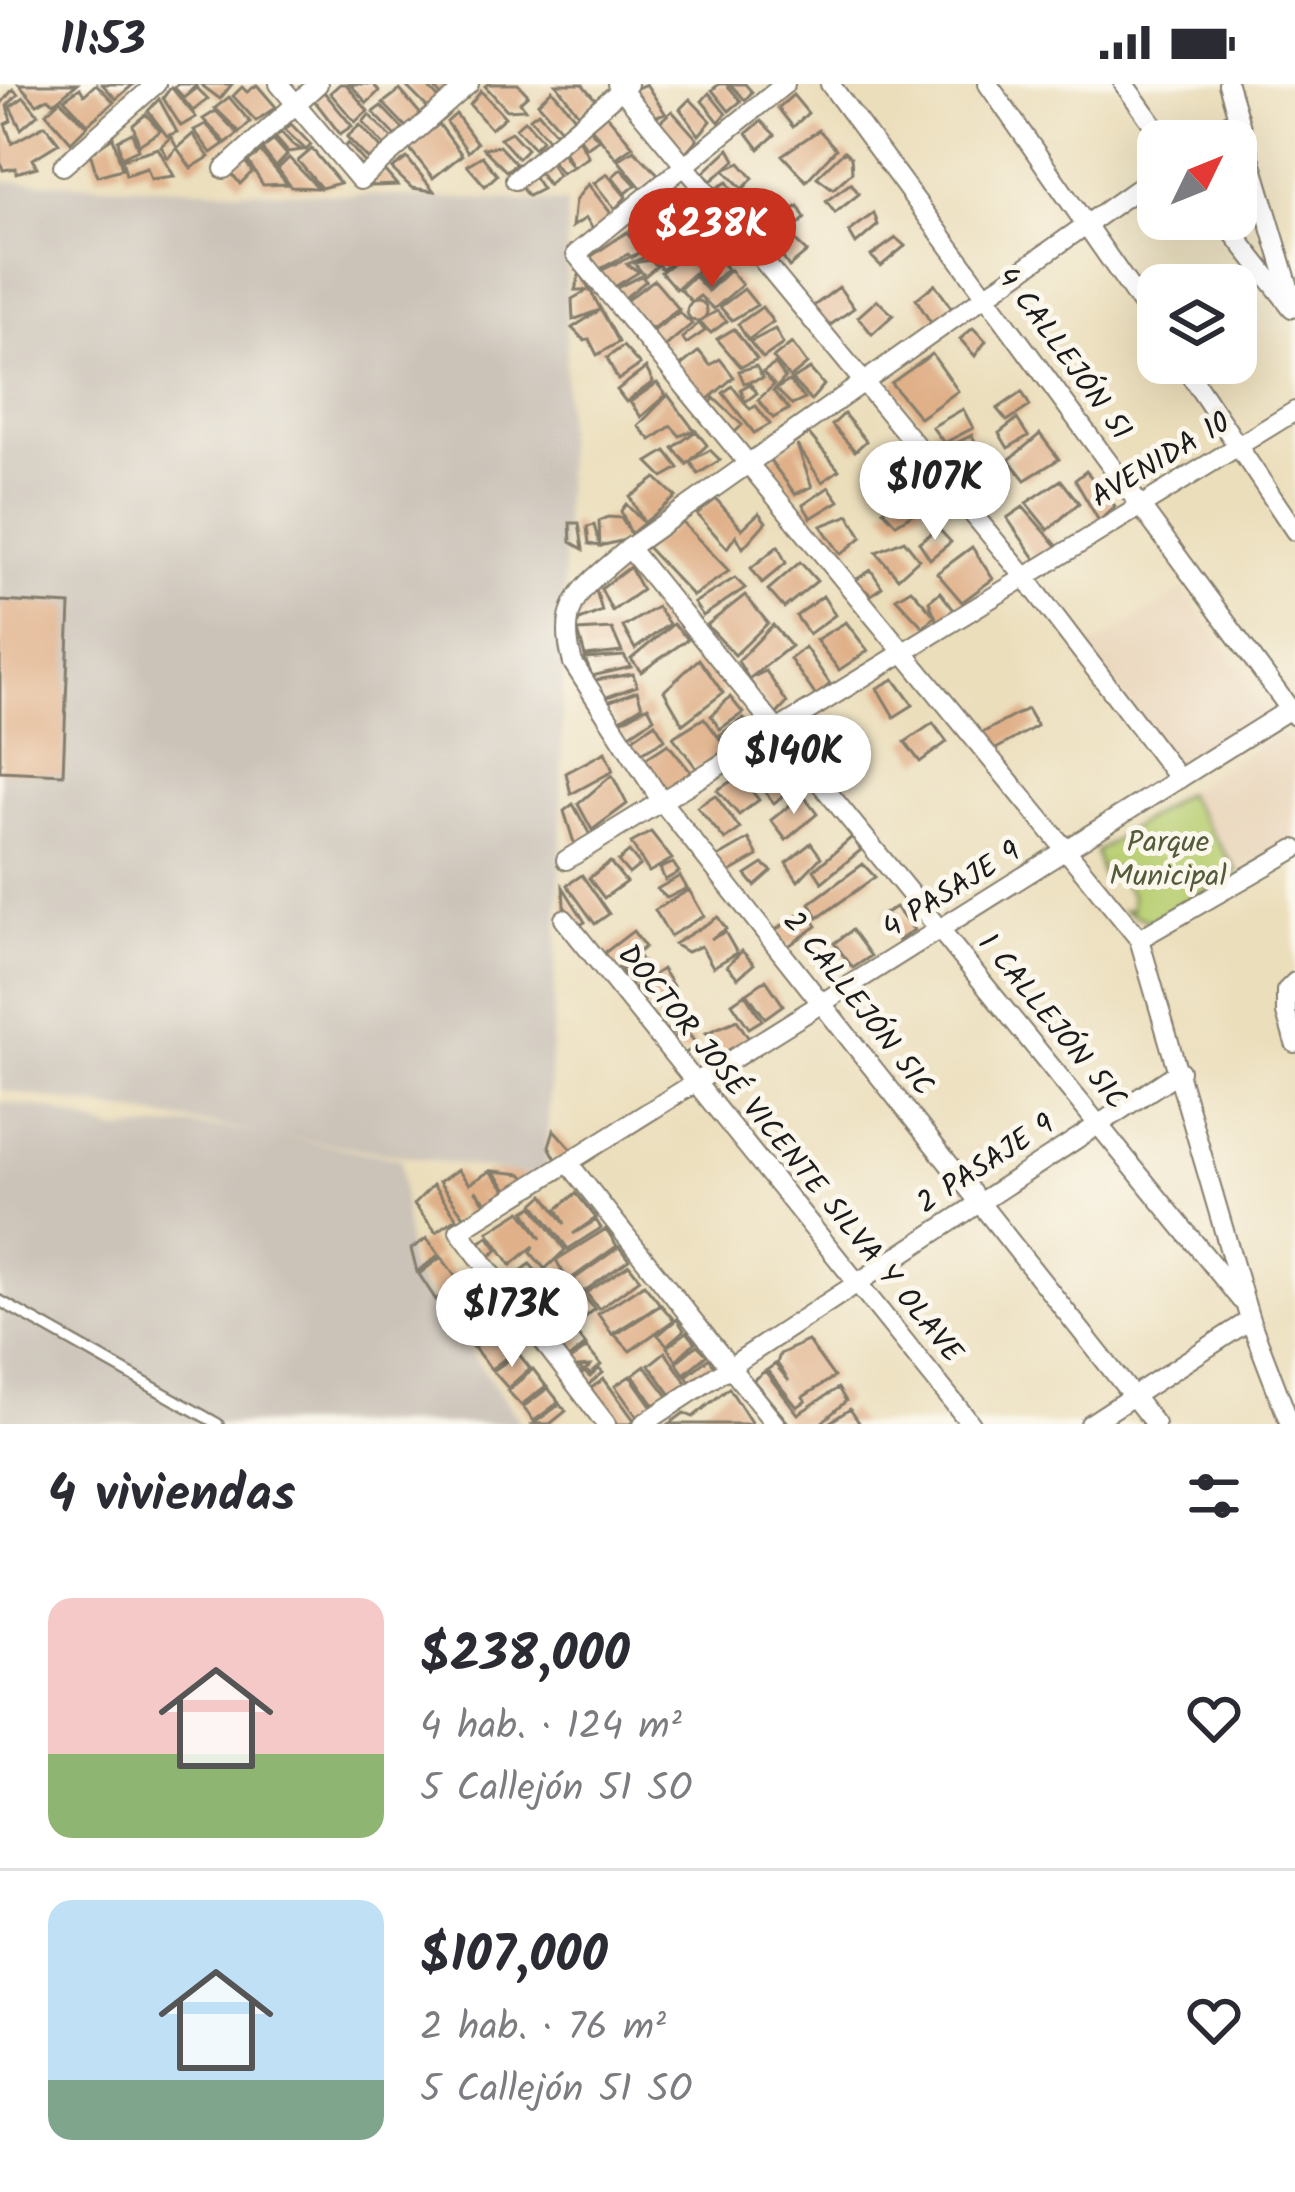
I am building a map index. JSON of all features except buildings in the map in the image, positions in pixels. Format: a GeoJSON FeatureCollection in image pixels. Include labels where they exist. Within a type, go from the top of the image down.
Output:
{"type":"FeatureCollection","features":[{"type":"Feature","properties":{"kind":"street"},"geometry":{"type":"LineString","coordinates":[[63,166],[156,84]]}},
{"type":"Feature","properties":{"kind":"street"},"geometry":{"type":"LineString","coordinates":[[279,84],[360,180],[469,84]]}},
{"type":"Feature","properties":{"kind":"street"},"geometry":{"type":"LineString","coordinates":[[224,169],[318,84]]}},
{"type":"Feature","properties":{"kind":"street"},"geometry":{"type":"LineString","coordinates":[[785,84],[576,254],[907,650],[1139,939],[1249,1314],[1290,1424]]}},
{"type":"Feature","properties":{"kind":"street","name":"4 CALLEJÓN 51"},"geometry":{"type":"LineString","coordinates":[[830,84],[1293,712]]}},
{"type":"Feature","properties":{"kind":"street"},"geometry":{"type":"LineString","coordinates":[[988,84],[1137,298]]}},
{"type":"Feature","properties":{"kind":"street"},"geometry":{"type":"LineString","coordinates":[[1124,84],[1150,120]]}},
{"type":"Feature","properties":{"kind":"street"},"geometry":{"type":"LineString","coordinates":[[1228,84],[1295,309]]}},
{"type":"Feature","properties":{"kind":"street"},"geometry":{"type":"LineString","coordinates":[[515,180],[622,86],[1025,578],[1179,779]]}},
{"type":"Feature","properties":{"kind":"street"},"geometry":{"type":"LineString","coordinates":[[629,548],[1137,189]]}},
{"type":"Feature","properties":{"kind":"street"},"geometry":{"type":"LineString","coordinates":[[1239,240],[1295,309]]}},
{"type":"Feature","properties":{"kind":"street"},"geometry":{"type":"LineString","coordinates":[[1197,384],[1295,531]]}},
{"type":"Feature","properties":{"kind":"street","name":"AVENIDA 10"},"geometry":{"type":"LineString","coordinates":[[566,860],[1295,411]]}},
{"type":"Feature","properties":{"kind":"street","name":"2 CALLEJÓN 51C"},"geometry":{"type":"LineString","coordinates":[[629,548],[574,597],[567,642],[573,663],[662,802],[1155,1424]]}},
{"type":"Feature","properties":{"kind":"street","name":"1 CALLEJÓN 51C"},"geometry":{"type":"LineString","coordinates":[[629,548],[1249,1314]]}},
{"type":"Feature","properties":{"kind":"street","name":"4 PASAJE 9"},"geometry":{"type":"LineString","coordinates":[[606,1424],[459,1231],[1293,712]]}},
{"type":"Feature","properties":{"kind":"street"},"geometry":{"type":"LineString","coordinates":[[1139,939],[1295,848]]}},
{"type":"Feature","properties":{"kind":"street","name":"DOCTOR JOSÉ VICENTE SILVA Y OLAVE"},"geometry":{"type":"LineString","coordinates":[[564,919],[971,1424]]}},
{"type":"Feature","properties":{"kind":"street"},"geometry":{"type":"LineString","coordinates":[[1295,982],[1286,991],[1286,1013],[1295,1043]]}},
{"type":"Feature","properties":{"kind":"street","name":"2 PASAJE 9"},"geometry":{"type":"LineString","coordinates":[[643,1424],[1180,1071]]}},
{"type":"Feature","properties":{"kind":"street"},"geometry":{"type":"LineString","coordinates":[[570,1165],[775,1424]]}},
{"type":"Feature","properties":{"kind":"street"},"geometry":{"type":"LineString","coordinates":[[1090,1424],[1249,1314]]}},
{"type":"Feature","properties":{"kind":"lane"},"geometry":{"type":"LineString","coordinates":[[0,1301],[218,1424]]}},
{"type":"Feature","properties":{"kind":"shaded area"},"geometry":{"type":"Polygon","coordinates":[[[0,181],[567,203],[561,860],[545,1178],[273,1135],[401,1159],[409,1267],[522,1424],[0,1424],[0,1102],[50,1109],[115,1131],[192,1125],[262,1133],[0,1090],[0,181]]]}},
{"type":"Feature","properties":{"kind":"shaded area"},"geometry":{"type":"Polygon","coordinates":[[[1183,590],[1268,710],[1179,773],[1090,648],[1183,590]]]}},
{"type":"Feature","properties":{"kind":"shaded area"},"geometry":{"type":"Polygon","coordinates":[[[1279,733],[1295,755],[1295,841],[1240,871],[1186,792],[1279,733]]]}},
{"type":"Feature","properties":{"kind":"green space","name":"Parque Municipal"},"geometry":{"type":"Polygon","coordinates":[[[1185,793],[1238,872],[1150,922],[1124,910],[1132,909],[1131,894],[1112,868],[1102,876],[1096,852],[1185,793]]]}}]}
